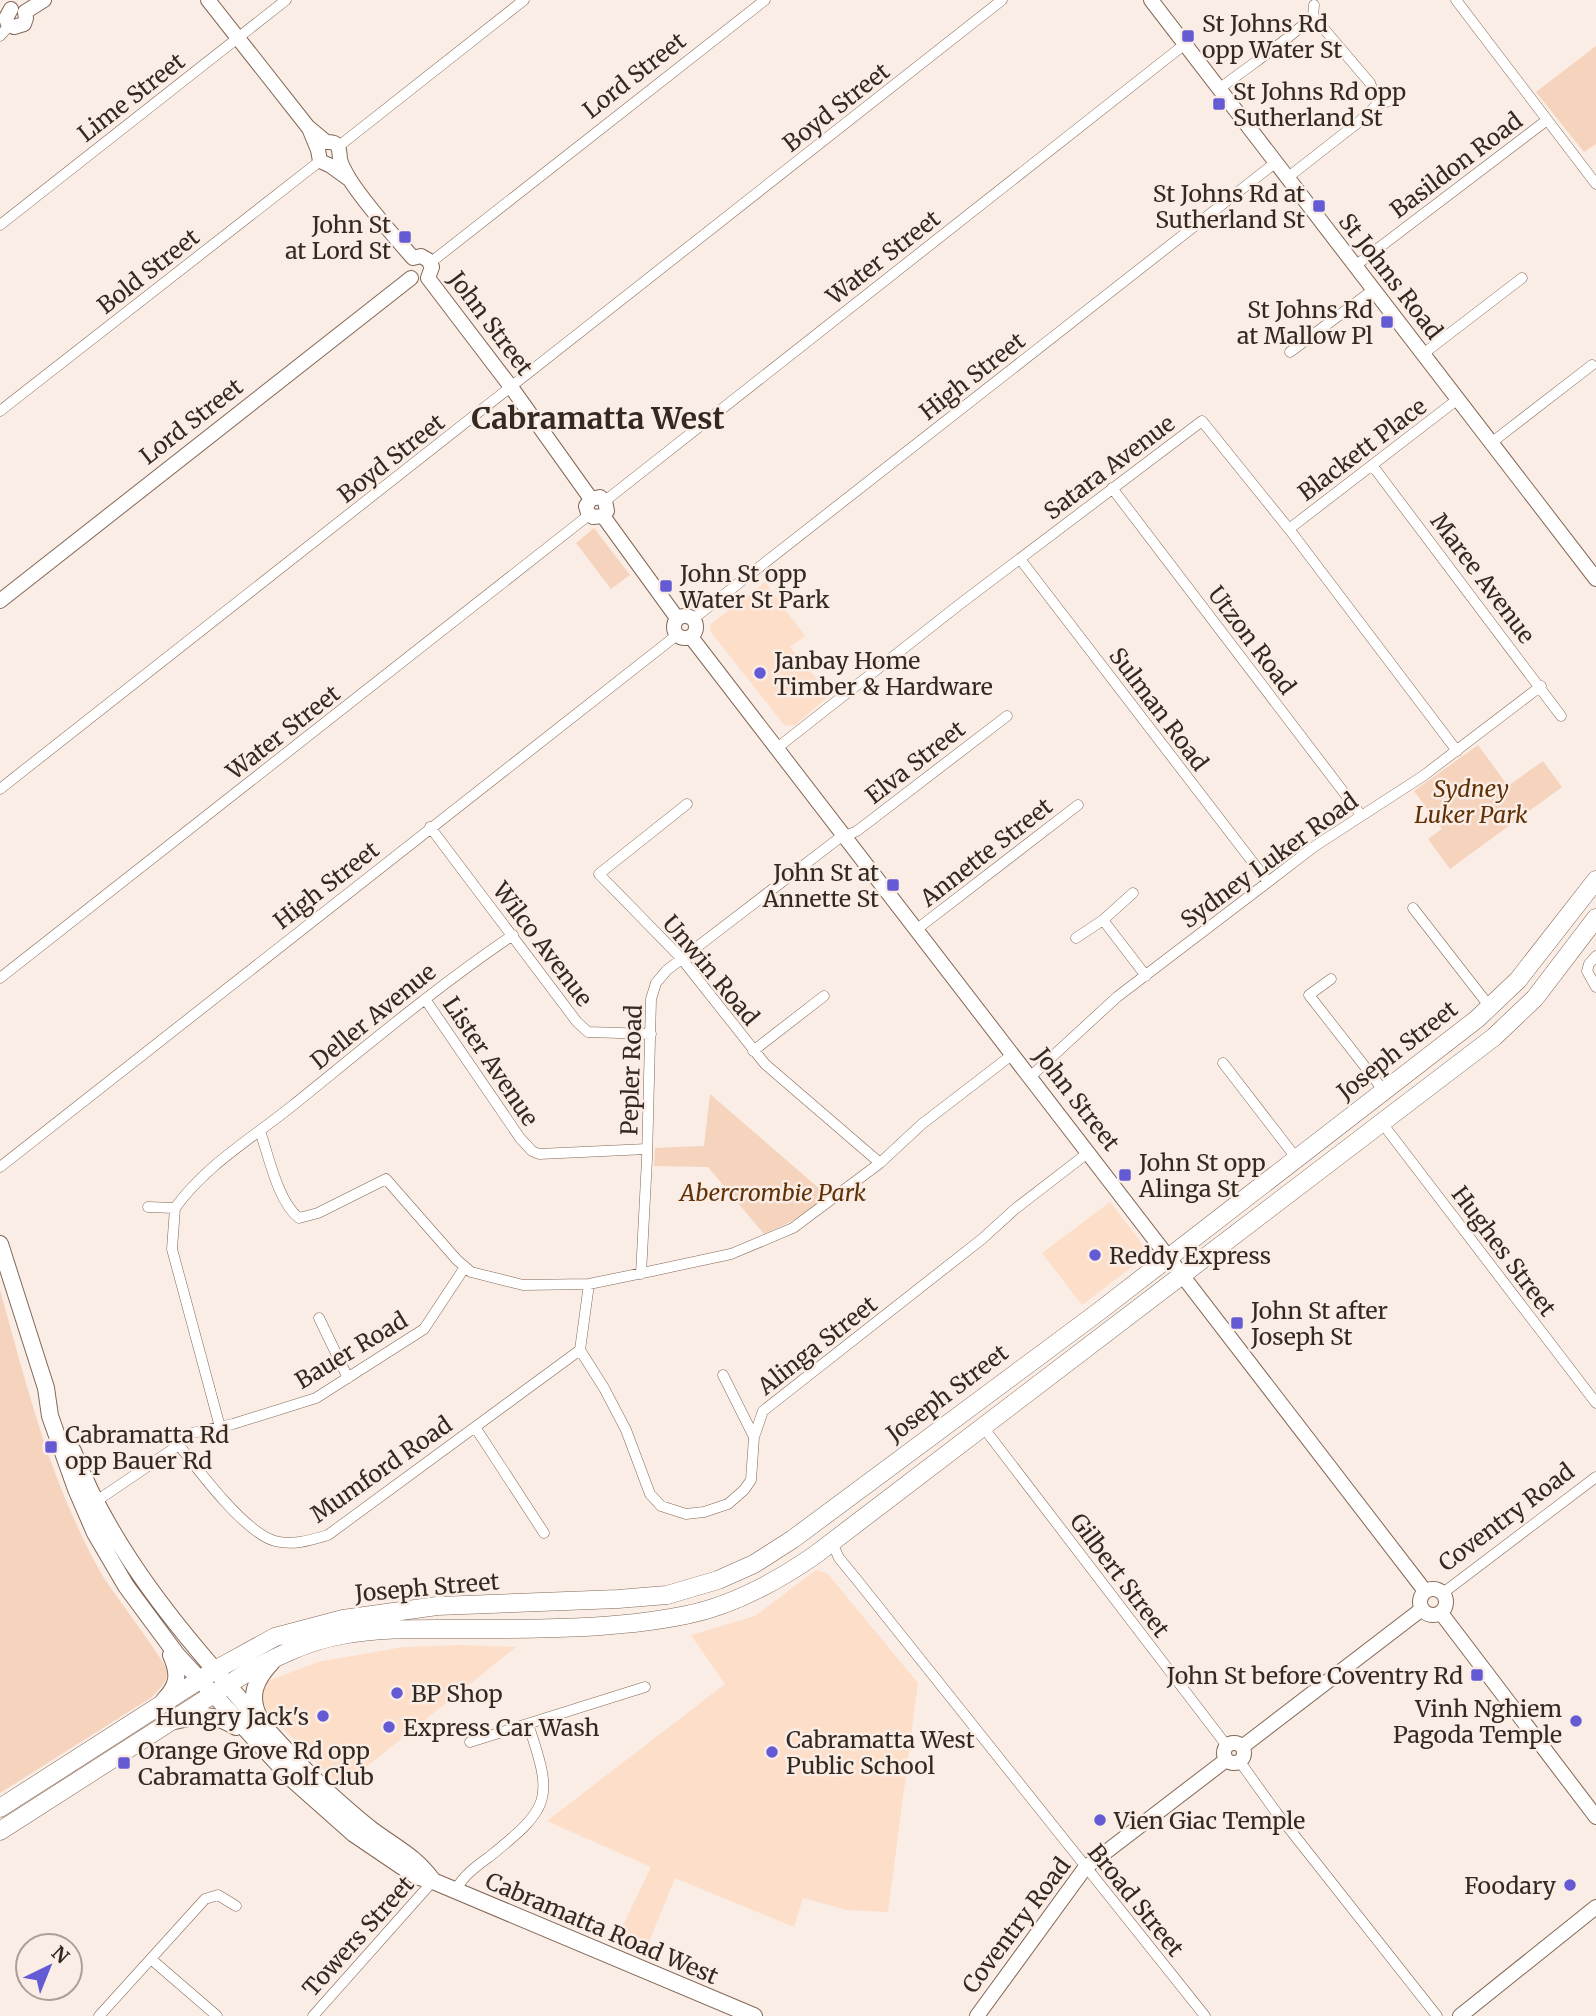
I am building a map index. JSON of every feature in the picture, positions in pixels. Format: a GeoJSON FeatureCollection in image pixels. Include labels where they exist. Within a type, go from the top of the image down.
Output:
{"type":"FeatureCollection","features":[{"type":"Feature","properties":{"kind":"highway","name":"Joseph Street"},"geometry":{"type":"LineString","coordinates":[[0,1808],[215,1670],[275,1637],[343,1619],[437,1606],[618,1600],[667,1595],[718,1580],[754,1564],[793,1539],[1097,1313],[1490,1007],[1524,973],[1596,880]]}},
{"type":"Feature","properties":{"kind":"highway","name":"Joseph Street"},"geometry":{"type":"LineString","coordinates":[[0,1831],[276,1657],[341,1635],[391,1630],[625,1625],[688,1615],[742,1598],[799,1566],[1471,1055],[1516,1018],[1596,918]]}},
{"type":"Feature","properties":{"kind":"main road","name":"Cabramatta Road West"},"geometry":{"type":"LineString","coordinates":[[0,1244],[46,1388],[108,1558],[162,1636],[200,1681],[220,1690],[264,1728],[331,1795],[371,1829],[421,1864],[433,1881]]}},
{"type":"Feature","properties":{"kind":"main road","name":"Cabramatta Road West"},"geometry":{"type":"LineString","coordinates":[[90,1505],[167,1613],[215,1670],[220,1690],[247,1733],[344,1827],[416,1877],[433,1881],[754,2016]]}},
{"type":"Feature","properties":{"kind":"main road"},"geometry":{"type":"LineString","coordinates":[[153,1711],[170,1694],[177,1679],[175,1664],[162,1636]]}},
{"type":"Feature","properties":{"kind":"main road"},"geometry":{"type":"LineString","coordinates":[[264,1728],[254,1707],[253,1694],[260,1676],[276,1657]]}},
{"type":"Feature","properties":{"kind":"main road"},"geometry":{"type":"LineString","coordinates":[[173,1721],[214,1716],[247,1733]]}},
{"type":"Feature","properties":{"kind":"street"},"geometry":{"type":"LineString","coordinates":[[5,31],[6,18],[13,7],[44,0]]}},
{"type":"Feature","properties":{"kind":"street"},"geometry":{"type":"LineString","coordinates":[[208,0],[413,258]]}},
{"type":"Feature","properties":{"kind":"street","name":"Lime Street"},"geometry":{"type":"LineString","coordinates":[[0,225],[286,0]]}},
{"type":"Feature","properties":{"kind":"street","name":"Bold Street"},"geometry":{"type":"LineString","coordinates":[[0,411],[524,0]]}},
{"type":"Feature","properties":{"kind":"street","name":"Lord Street"},"geometry":{"type":"LineString","coordinates":[[429,270],[765,0]]}},
{"type":"Feature","properties":{"kind":"street","name":"Boyd Street"},"geometry":{"type":"LineString","coordinates":[[0,789],[1002,0]]}},
{"type":"Feature","properties":{"kind":"street","name":"St Johns Road"},"geometry":{"type":"LineString","coordinates":[[1151,0],[1596,579]]}},
{"type":"Feature","properties":{"kind":"street"},"geometry":{"type":"LineString","coordinates":[[1456,0],[1596,184]]}},
{"type":"Feature","properties":{"kind":"street"},"geometry":{"type":"LineString","coordinates":[[1219,89],[1296,33],[1313,10],[1370,83],[1378,104]]}},
{"type":"Feature","properties":{"kind":"street","name":"Water Street"},"geometry":{"type":"LineString","coordinates":[[598,500],[1185,44]]}},
{"type":"Feature","properties":{"kind":"street"},"geometry":{"type":"LineString","coordinates":[[1287,178],[1378,104],[1395,100]]}},
{"type":"Feature","properties":{"kind":"street","name":"Basildon Road"},"geometry":{"type":"LineString","coordinates":[[1355,266],[1547,120]]}},
{"type":"Feature","properties":{"kind":"street","name":"High Street"},"geometry":{"type":"LineString","coordinates":[[693,619],[1275,163]]}},
{"type":"Feature","properties":{"kind":"street"},"geometry":{"type":"LineString","coordinates":[[421,256],[429,270],[422,281],[411,278],[407,270],[413,258],[421,256]]}},
{"type":"Feature","properties":{"kind":"street","name":"John Street"},"geometry":{"type":"LineString","coordinates":[[429,270],[511,387],[598,500]]}},
{"type":"Feature","properties":{"kind":"street","name":"Lord Street"},"geometry":{"type":"LineString","coordinates":[[0,601],[411,278]]}},
{"type":"Feature","properties":{"kind":"street"},"geometry":{"type":"LineString","coordinates":[[1423,354],[1522,278]]}},
{"type":"Feature","properties":{"kind":"street"},"geometry":{"type":"LineString","coordinates":[[1290,352],[1373,290]]}},
{"type":"Feature","properties":{"kind":"street"},"geometry":{"type":"LineString","coordinates":[[1491,443],[1592,365]]}},
{"type":"Feature","properties":{"kind":"street","name":"Blackett Place"},"geometry":{"type":"LineString","coordinates":[[1289,529],[1458,400]]}},
{"type":"Feature","properties":{"kind":"street","name":"Satara Avenue"},"geometry":{"type":"LineString","coordinates":[[777,748],[1202,421],[1289,529],[1457,751]]}},
{"type":"Feature","properties":{"kind":"street","name":"Maree Avenue"},"geometry":{"type":"LineString","coordinates":[[1372,465],[1561,716]]}},
{"type":"Feature","properties":{"kind":"street","name":"Utzon Road"},"geometry":{"type":"LineString","coordinates":[[1112,488],[1361,815]]}},
{"type":"Feature","properties":{"kind":"street"},"geometry":{"type":"LineString","coordinates":[[598,500],[586,506],[677,618]]}},
{"type":"Feature","properties":{"kind":"street","name":"Water Street"},"geometry":{"type":"LineString","coordinates":[[0,978],[596,516]]}},
{"type":"Feature","properties":{"kind":"street","name":"Sulman Road"},"geometry":{"type":"LineString","coordinates":[[1020,559],[1268,882]]}},
{"type":"Feature","properties":{"kind":"street"},"geometry":{"type":"LineString","coordinates":[[685,616],[693,619],[697,628],[684,636],[674,625],[677,618],[685,616]]}},
{"type":"Feature","properties":{"kind":"street","name":"John Street"},"geometry":{"type":"LineString","coordinates":[[684,636],[846,836],[1425,1591]]}},
{"type":"Feature","properties":{"kind":"street","name":"High Street"},"geometry":{"type":"LineString","coordinates":[[0,1167],[430,827],[684,636]]}},
{"type":"Feature","properties":{"kind":"street","name":"Sydney Luker Road"},"geometry":{"type":"LineString","coordinates":[[1030,1077],[1086,1024],[1268,882],[1361,815],[1423,776],[1541,686]]}},
{"type":"Feature","properties":{"kind":"street","name":"Elva Street"},"geometry":{"type":"LineString","coordinates":[[846,836],[857,831],[1007,716]]}},
{"type":"Feature","properties":{"kind":"street","name":"Unwin Road"},"geometry":{"type":"LineString","coordinates":[[687,804],[599,874],[681,958],[753,1051],[780,1078],[880,1163]]}},
{"type":"Feature","properties":{"kind":"street","name":"Annette Street"},"geometry":{"type":"LineString","coordinates":[[917,929],[1078,805]]}},
{"type":"Feature","properties":{"kind":"street","name":"Wilco Avenue"},"geometry":{"type":"LineString","coordinates":[[430,827],[588,1032],[651,1034]]}},
{"type":"Feature","properties":{"kind":"street","name":"Pepler Road"},"geometry":{"type":"LineString","coordinates":[[640,1274],[652,999],[656,983],[681,958],[838,839],[846,836]]}},
{"type":"Feature","properties":{"kind":"street"},"geometry":{"type":"LineString","coordinates":[[1076,938],[1103,920],[1133,894]]}},
{"type":"Feature","properties":{"kind":"street"},"geometry":{"type":"LineString","coordinates":[[1413,908],[1490,1007]]}},
{"type":"Feature","properties":{"kind":"street"},"geometry":{"type":"LineString","coordinates":[[1103,920],[1146,976]]}},
{"type":"Feature","properties":{"kind":"street","name":"Deller Avenue"},"geometry":{"type":"LineString","coordinates":[[175,1208],[190,1188],[221,1157],[260,1131],[464,968],[513,935]]}},
{"type":"Feature","properties":{"kind":"street"},"geometry":{"type":"LineString","coordinates":[[1593,983],[1587,971],[1596,956]]}},
{"type":"Feature","properties":{"kind":"street"},"geometry":{"type":"LineString","coordinates":[[1331,979],[1309,995],[1384,1091]]}},
{"type":"Feature","properties":{"kind":"street"},"geometry":{"type":"LineString","coordinates":[[753,1051],[824,996]]}},
{"type":"Feature","properties":{"kind":"street","name":"Lister Avenue"},"geometry":{"type":"LineString","coordinates":[[425,999],[520,1139],[532,1151],[539,1154],[647,1149]]}},
{"type":"Feature","properties":{"kind":"street"},"geometry":{"type":"LineString","coordinates":[[260,1131],[282,1195],[290,1211],[299,1218],[318,1213],[386,1179],[457,1261],[471,1272],[523,1284],[589,1284],[731,1254],[772,1239],[811,1216],[880,1163],[922,1124],[1013,1055]]}},
{"type":"Feature","properties":{"kind":"street"},"geometry":{"type":"LineString","coordinates":[[1223,1063],[1297,1158]]}},
{"type":"Feature","properties":{"kind":"street","name":"Hughes Street"},"geometry":{"type":"LineString","coordinates":[[1382,1123],[1596,1403]]}},
{"type":"Feature","properties":{"kind":"street","name":"Alinga Street"},"geometry":{"type":"LineString","coordinates":[[580,1350],[626,1430],[650,1494],[661,1506],[686,1514],[704,1512],[727,1504],[744,1490],[751,1480],[754,1437],[763,1411],[1089,1152]]}},
{"type":"Feature","properties":{"kind":"street"},"geometry":{"type":"LineString","coordinates":[[148,1206],[175,1208],[172,1249],[220,1427]]}},
{"type":"Feature","properties":{"kind":"street","name":"Bauer Road"},"geometry":{"type":"LineString","coordinates":[[90,1505],[179,1445],[188,1434],[316,1398],[348,1378],[424,1329],[465,1267]]}},
{"type":"Feature","properties":{"kind":"street"},"geometry":{"type":"LineString","coordinates":[[580,1350],[589,1284]]}},
{"type":"Feature","properties":{"kind":"street"},"geometry":{"type":"LineString","coordinates":[[319,1318],[348,1378]]}},
{"type":"Feature","properties":{"kind":"street","name":"Mumford Road"},"geometry":{"type":"LineString","coordinates":[[179,1445],[214,1490],[256,1531],[273,1541],[297,1544],[328,1535],[580,1350]]}},
{"type":"Feature","properties":{"kind":"street"},"geometry":{"type":"LineString","coordinates":[[723,1375],[754,1437]]}},
{"type":"Feature","properties":{"kind":"street"},"geometry":{"type":"LineString","coordinates":[[475,1427],[544,1533]]}},
{"type":"Feature","properties":{"kind":"street","name":"Gilbert Street"},"geometry":{"type":"LineString","coordinates":[[983,1427],[1231,1756],[1437,2016]]}},
{"type":"Feature","properties":{"kind":"street","name":"Coventry Road"},"geometry":{"type":"LineString","coordinates":[[1443,1593],[1596,1477]]}},
{"type":"Feature","properties":{"kind":"street","name":"Broad Street"},"geometry":{"type":"LineString","coordinates":[[832,1543],[839,1558],[1205,2016]]}},
{"type":"Feature","properties":{"kind":"street"},"geometry":{"type":"LineString","coordinates":[[1436,1589],[1443,1593],[1446,1601],[1441,1613],[1430,1615],[1422,1609],[1419,1603],[1425,1591],[1436,1589]]}},
{"type":"Feature","properties":{"kind":"street"},"geometry":{"type":"LineString","coordinates":[[1231,1756],[1233,1743],[1242,1747],[1422,1609]]}},
{"type":"Feature","properties":{"kind":"street"},"geometry":{"type":"LineString","coordinates":[[1441,1613],[1596,1817]]}},
{"type":"Feature","properties":{"kind":"street"},"geometry":{"type":"LineString","coordinates":[[470,1742],[645,1687]]}},
{"type":"Feature","properties":{"kind":"street"},"geometry":{"type":"LineString","coordinates":[[455,1891],[462,1878],[513,1837],[538,1811],[544,1795],[543,1782],[540,1759],[528,1724]]}},
{"type":"Feature","properties":{"kind":"street","name":"Coventry Road"},"geometry":{"type":"LineString","coordinates":[[977,2016],[1085,1868],[1231,1756]]}},
{"type":"Feature","properties":{"kind":"street","name":"Towers Street"},"geometry":{"type":"LineString","coordinates":[[313,2016],[433,1881]]}},
{"type":"Feature","properties":{"kind":"street"},"geometry":{"type":"LineString","coordinates":[[100,2016],[205,1899],[218,1895],[236,1906]]}},
{"type":"Feature","properties":{"kind":"street"},"geometry":{"type":"LineString","coordinates":[[1460,2016],[1596,1907]]}},
{"type":"Feature","properties":{"kind":"street"},"geometry":{"type":"LineString","coordinates":[[152,1959],[217,2016]]}},
{"type":"Feature","properties":{"kind":"shaded area"},"geometry":{"type":"Polygon","coordinates":[[[765,582],[805,636],[790,647],[830,695],[795,725],[785,726],[710,631],[711,624],[765,582]]]}},
{"type":"Feature","properties":{"kind":"shaded area"},"geometry":{"type":"Polygon","coordinates":[[[1110,1202],[1144,1246],[1141,1260],[1082,1305],[1042,1253],[1110,1202]]]}},
{"type":"Feature","properties":{"kind":"shaded area","name":"Cabramatta West Public School"},"geometry":{"type":"Polygon","coordinates":[[[816,1570],[827,1573],[918,1683],[888,1912],[847,1910],[803,1898],[794,1927],[675,1878],[644,1954],[615,1942],[651,1867],[547,1821],[725,1684],[691,1635],[755,1616],[816,1570]]]}},
{"type":"Feature","properties":{"kind":"shaded area"},"geometry":{"type":"Polygon","coordinates":[[[403,1647],[516,1647],[341,1787],[267,1712],[262,1696],[268,1681],[318,1662],[403,1647]]]}},
{"type":"Feature","properties":{"kind":"green space"},"geometry":{"type":"Polygon","coordinates":[[[1596,46],[1596,144],[1584,152],[1536,92],[1596,46]]]}},
{"type":"Feature","properties":{"kind":"green space"},"geometry":{"type":"Polygon","coordinates":[[[594,528],[630,575],[611,589],[576,543],[594,528]]]}},
{"type":"Feature","properties":{"kind":"green space","name":"Sydney Luker Park"},"geometry":{"type":"Polygon","coordinates":[[[1478,745],[1508,786],[1543,761],[1562,787],[1450,869],[1428,839],[1442,829],[1414,791],[1478,745]]]}},
{"type":"Feature","properties":{"kind":"green space","name":"Abercrombie Park"},"geometry":{"type":"Polygon","coordinates":[[[710,1094],[829,1197],[790,1222],[764,1234],[708,1167],[654,1166],[655,1148],[704,1146],[710,1094]]]}},
{"type":"Feature","properties":{"kind":"green space"},"geometry":{"type":"Polygon","coordinates":[[[0,1290],[42,1434],[68,1505],[101,1573],[158,1654],[167,1674],[161,1688],[152,1697],[0,1793],[0,1290]]]}},
{"type":"Feature","properties":{"kind":"place","name":"St Johns Rd opp Water St"},"geometry":{"type":"Point","coordinates":[1188,36]}},
{"type":"Feature","properties":{"kind":"place","name":"St Johns Rd opp Sutherland St"},"geometry":{"type":"Point","coordinates":[1219,104]}},
{"type":"Feature","properties":{"kind":"place","name":"St Johns Rd at Sutherland St"},"geometry":{"type":"Point","coordinates":[1319,206]}},
{"type":"Feature","properties":{"kind":"place","name":"John St at Lord St"},"geometry":{"type":"Point","coordinates":[405,237]}},
{"type":"Feature","properties":{"kind":"place","name":"St Johns Rd at Mallow Pl"},"geometry":{"type":"Point","coordinates":[1387,322]}},
{"type":"Feature","properties":{"kind":"place","name":"John St opp Water St Park"},"geometry":{"type":"Point","coordinates":[666,586]}},
{"type":"Feature","properties":{"kind":"place","name":"Janbay Home Timber & Hardware"},"geometry":{"type":"Point","coordinates":[760,673]}},
{"type":"Feature","properties":{"kind":"place","name":"John St at Annette St"},"geometry":{"type":"Point","coordinates":[893,885]}},
{"type":"Feature","properties":{"kind":"place","name":"John St opp Alinga St"},"geometry":{"type":"Point","coordinates":[1125,1175]}},
{"type":"Feature","properties":{"kind":"place","name":"Reddy Express"},"geometry":{"type":"Point","coordinates":[1095,1255]}},
{"type":"Feature","properties":{"kind":"place","name":"John St after Joseph St"},"geometry":{"type":"Point","coordinates":[1237,1323]}},
{"type":"Feature","properties":{"kind":"place","name":"Cabramatta Rd opp Bauer Rd"},"geometry":{"type":"Point","coordinates":[51,1447]}},
{"type":"Feature","properties":{"kind":"place","name":"John St before Coventry Rd"},"geometry":{"type":"Point","coordinates":[1477,1675]}},
{"type":"Feature","properties":{"kind":"place","name":"BP Shop"},"geometry":{"type":"Point","coordinates":[397,1693]}},
{"type":"Feature","properties":{"kind":"place","name":"Hungry Jack's"},"geometry":{"type":"Point","coordinates":[323,1716]}},
{"type":"Feature","properties":{"kind":"place","name":"Vinh Nghiem Pagoda Temple"},"geometry":{"type":"Point","coordinates":[1576,1721]}},
{"type":"Feature","properties":{"kind":"place","name":"Express Car Wash"},"geometry":{"type":"Point","coordinates":[389,1727]}},
{"type":"Feature","properties":{"kind":"place","name":"Cabramatta West Public School"},"geometry":{"type":"Point","coordinates":[772,1752]}},
{"type":"Feature","properties":{"kind":"place","name":"Orange Grove Rd opp Cabramatta Golf Club"},"geometry":{"type":"Point","coordinates":[124,1763]}},
{"type":"Feature","properties":{"kind":"place","name":"Vien Giac Temple"},"geometry":{"type":"Point","coordinates":[1100,1820]}},
{"type":"Feature","properties":{"kind":"place","name":"Foodary"},"geometry":{"type":"Point","coordinates":[1570,1885]}},
{"type":"Feature","properties":{"kind":"district","name":"Cabramatta West"},"geometry":{"type":"Point","coordinates":[598,418]}}]}
